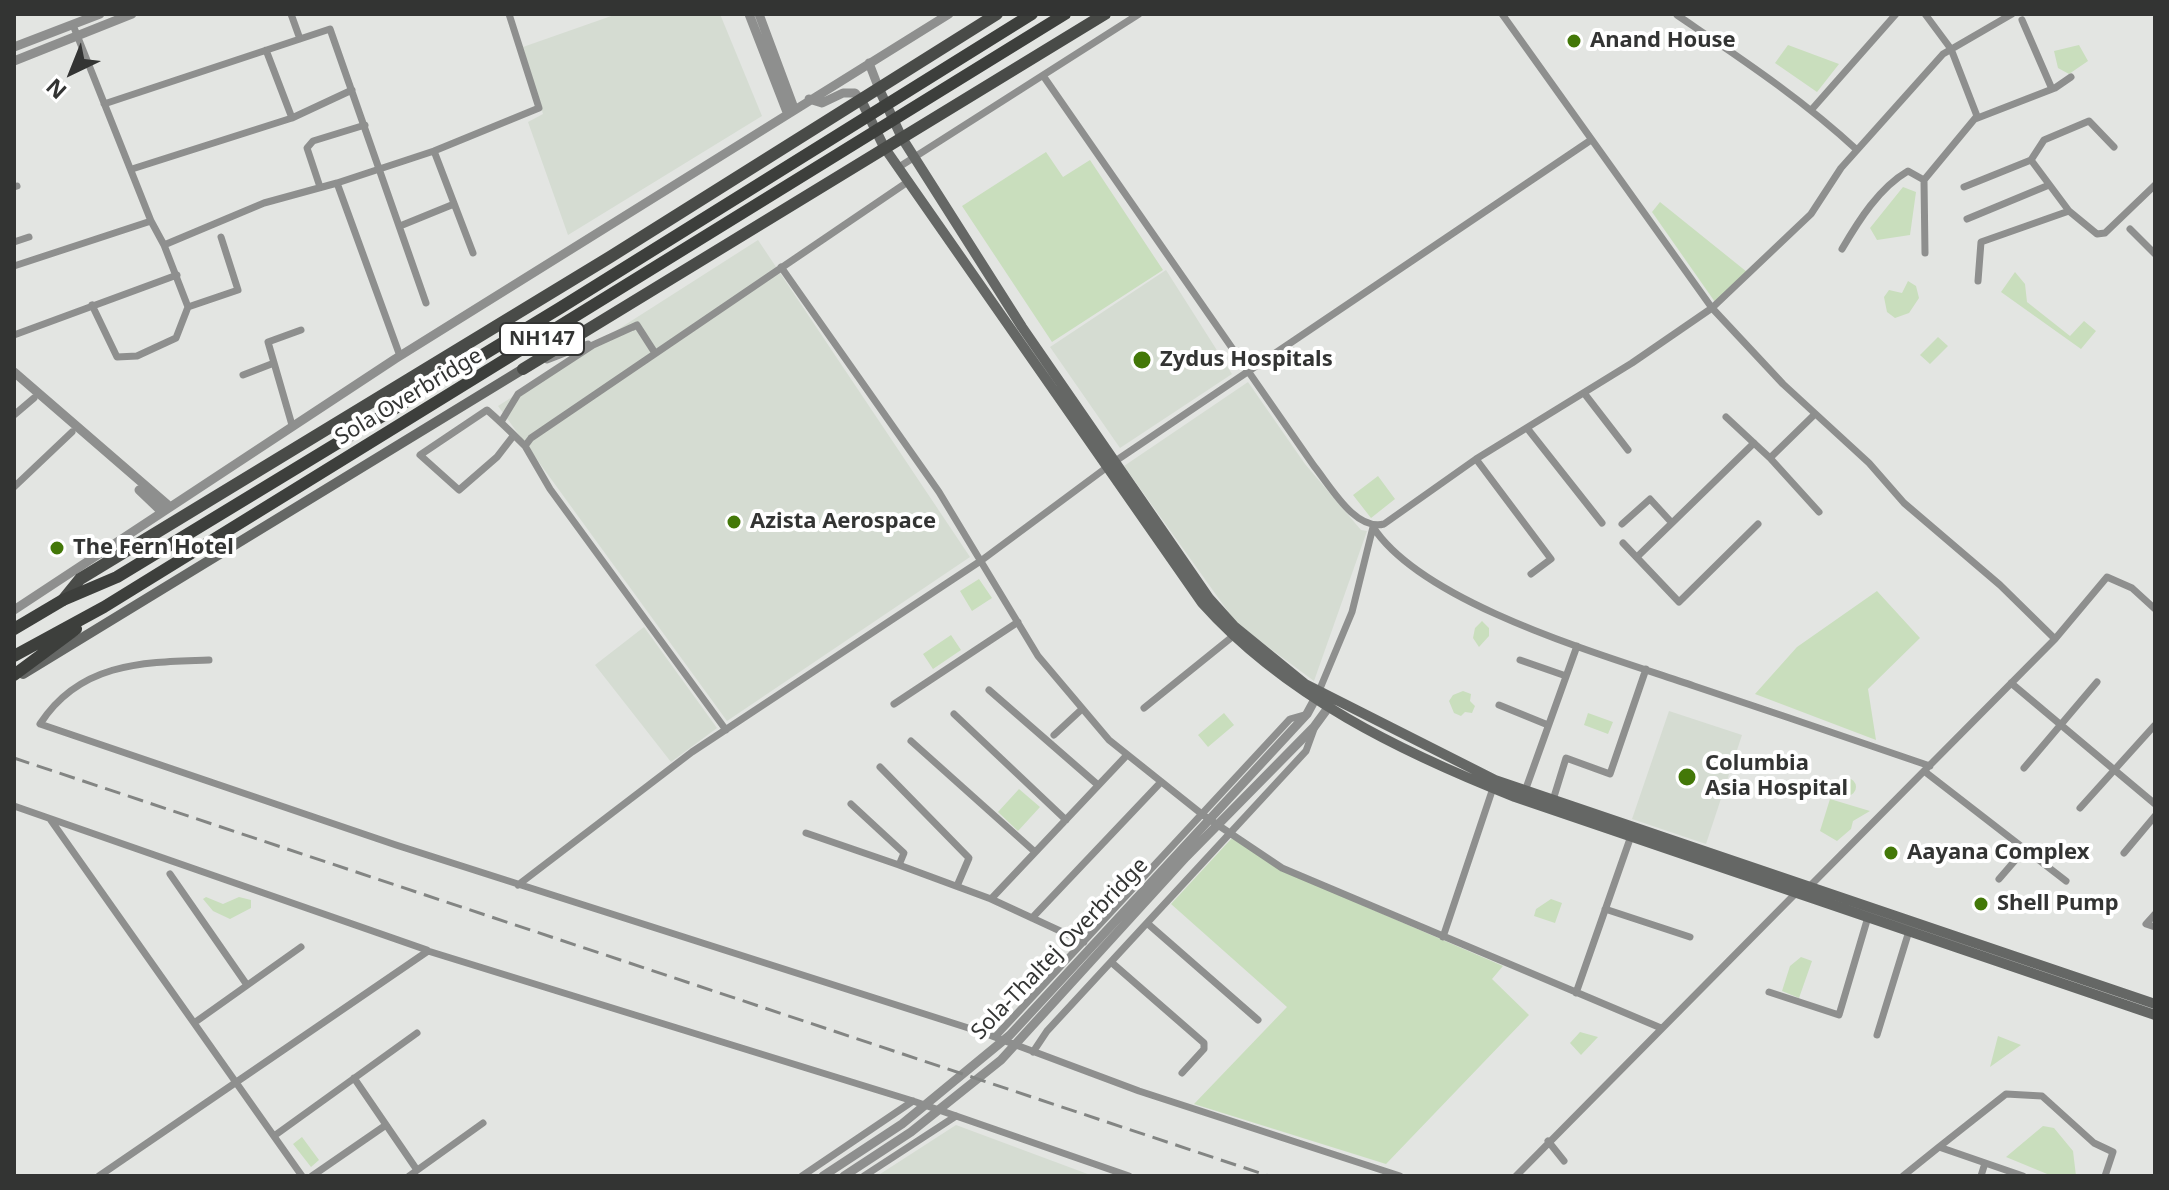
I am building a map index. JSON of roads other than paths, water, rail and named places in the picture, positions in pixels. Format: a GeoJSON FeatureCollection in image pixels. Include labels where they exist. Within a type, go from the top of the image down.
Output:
{"type":"FeatureCollection","features":[{"type":"Feature","properties":{"kind":"highway","name":"Sola Overbridge"},"geometry":{"type":"LineString","coordinates":[[14,629],[63,600],[117,577],[548,316],[1032,14]]}},
{"type":"Feature","properties":{"kind":"highway","name":"Sola Overbridge"},"geometry":{"type":"LineString","coordinates":[[14,656],[104,607],[1065,14]]}},
{"type":"Feature","properties":{"kind":"highway"},"geometry":{"type":"LineString","coordinates":[[14,677],[104,607]]}},
{"type":"Feature","properties":{"kind":"main road"},"geometry":{"type":"LineString","coordinates":[[63,600],[80,579],[548,294],[997,14]]}},
{"type":"Feature","properties":{"kind":"main road"},"geometry":{"type":"LineString","coordinates":[[14,677],[1105,14]]}},
{"type":"Feature","properties":{"kind":"main road"},"geometry":{"type":"LineString","coordinates":[[879,89],[902,138],[917,156],[1110,465],[1202,603],[1232,637],[1317,696],[1493,788],[1631,836],[1803,888],[1868,917],[2155,1015]]}},
{"type":"Feature","properties":{"kind":"main road"},"geometry":{"type":"LineString","coordinates":[[861,100],[884,147],[1110,465],[1217,608],[1317,696]]}},
{"type":"Feature","properties":{"kind":"main road"},"geometry":{"type":"LineString","coordinates":[[1332,704],[1525,791],[1803,888],[2155,1004]]}},
{"type":"Feature","properties":{"kind":"street"},"geometry":{"type":"LineString","coordinates":[[14,47],[100,14]]}},
{"type":"Feature","properties":{"kind":"street"},"geometry":{"type":"LineString","coordinates":[[14,61],[132,14]]}},
{"type":"Feature","properties":{"kind":"street"},"geometry":{"type":"LineString","coordinates":[[291,14],[300,39]]}},
{"type":"Feature","properties":{"kind":"street"},"geometry":{"type":"LineString","coordinates":[[164,245],[264,203],[434,151],[539,108],[509,14]]}},
{"type":"Feature","properties":{"kind":"street"},"geometry":{"type":"LineString","coordinates":[[749,14],[790,110]]}},
{"type":"Feature","properties":{"kind":"street"},"geometry":{"type":"LineString","coordinates":[[759,14],[790,110]]}},
{"type":"Feature","properties":{"kind":"street"},"geometry":{"type":"LineString","coordinates":[[14,610],[400,356],[790,110],[949,14]]}},
{"type":"Feature","properties":{"kind":"street"},"geometry":{"type":"LineString","coordinates":[[899,167],[1139,14]]}},
{"type":"Feature","properties":{"kind":"street"},"geometry":{"type":"LineString","coordinates":[[1502,14],[1712,308],[1815,414],[1869,463],[1904,503],[2000,585],[2055,639]]}},
{"type":"Feature","properties":{"kind":"street"},"geometry":{"type":"LineString","coordinates":[[1813,108],[1896,14]]}},
{"type":"Feature","properties":{"kind":"street"},"geometry":{"type":"LineString","coordinates":[[1925,14],[1951,49],[1977,109],[1975,119],[1924,180],[1925,253]]}},
{"type":"Feature","properties":{"kind":"street"},"geometry":{"type":"LineString","coordinates":[[1373,527],[1384,524],[1476,459],[1584,393],[1712,308],[1811,214],[1857,150],[1951,49],[2012,14]]}},
{"type":"Feature","properties":{"kind":"street"},"geometry":{"type":"LineString","coordinates":[[1677,15],[1748,59],[1813,108],[1857,150]]}},
{"type":"Feature","properties":{"kind":"street"},"geometry":{"type":"LineString","coordinates":[[2022,20],[2052,89]]}},
{"type":"Feature","properties":{"kind":"street"},"geometry":{"type":"LineString","coordinates":[[73,25],[188,307],[176,338],[137,356],[120,359],[109,347],[92,305]]}},
{"type":"Feature","properties":{"kind":"street"},"geometry":{"type":"LineString","coordinates":[[104,104],[330,29],[426,303]]}},
{"type":"Feature","properties":{"kind":"street"},"geometry":{"type":"LineString","coordinates":[[266,50],[292,118]]}},
{"type":"Feature","properties":{"kind":"street"},"geometry":{"type":"LineString","coordinates":[[869,63],[879,89]]}},
{"type":"Feature","properties":{"kind":"street"},"geometry":{"type":"LineString","coordinates":[[1044,77],[1314,466],[1361,522],[1373,527],[1398,554],[1441,584],[1501,617],[1927,768],[2066,881]]}},
{"type":"Feature","properties":{"kind":"street"},"geometry":{"type":"LineString","coordinates":[[1975,119],[2052,89],[2071,77]]}},
{"type":"Feature","properties":{"kind":"street"},"geometry":{"type":"LineString","coordinates":[[132,169],[292,118],[352,90]]}},
{"type":"Feature","properties":{"kind":"street"},"geometry":{"type":"LineString","coordinates":[[809,99],[822,103],[843,93],[855,93],[861,100]]}},
{"type":"Feature","properties":{"kind":"street"},"geometry":{"type":"LineString","coordinates":[[1964,187],[2031,160],[2044,140],[2089,121],[2114,147]]}},
{"type":"Feature","properties":{"kind":"street"},"geometry":{"type":"LineString","coordinates":[[320,187],[307,148],[313,141],[365,125]]}},
{"type":"Feature","properties":{"kind":"street"},"geometry":{"type":"LineString","coordinates":[[518,885],[726,730],[982,560],[1110,465],[1591,140]]}},
{"type":"Feature","properties":{"kind":"street"},"geometry":{"type":"LineString","coordinates":[[434,151],[473,253]]}},
{"type":"Feature","properties":{"kind":"street"},"geometry":{"type":"LineString","coordinates":[[2031,160],[2069,211],[2090,231],[2105,233],[2155,185]]}},
{"type":"Feature","properties":{"kind":"street"},"geometry":{"type":"LineString","coordinates":[[1842,249],[1857,224],[1893,180],[1908,171],[1924,180]]}},
{"type":"Feature","properties":{"kind":"street"},"geometry":{"type":"LineString","coordinates":[[525,446],[531,438],[909,181]]}},
{"type":"Feature","properties":{"kind":"street"},"geometry":{"type":"LineString","coordinates":[[337,183],[400,356]]}},
{"type":"Feature","properties":{"kind":"street"},"geometry":{"type":"LineString","coordinates":[[1967,219],[2049,185]]}},
{"type":"Feature","properties":{"kind":"street"},"geometry":{"type":"LineString","coordinates":[[400,226],[454,204]]}},
{"type":"Feature","properties":{"kind":"street"},"geometry":{"type":"LineString","coordinates":[[1978,281],[1981,242],[2069,211]]}},
{"type":"Feature","properties":{"kind":"street"},"geometry":{"type":"LineString","coordinates":[[14,266],[151,221]]}},
{"type":"Feature","properties":{"kind":"street"},"geometry":{"type":"LineString","coordinates":[[2130,229],[2155,254]]}},
{"type":"Feature","properties":{"kind":"street"},"geometry":{"type":"LineString","coordinates":[[14,242],[29,237]]}},
{"type":"Feature","properties":{"kind":"street"},"geometry":{"type":"LineString","coordinates":[[188,307],[240,293],[221,237]]}},
{"type":"Feature","properties":{"kind":"street"},"geometry":{"type":"LineString","coordinates":[[781,267],[939,492],[1038,656],[1109,740],[1203,815],[1282,868],[1661,1028]]}},
{"type":"Feature","properties":{"kind":"street"},"geometry":{"type":"LineString","coordinates":[[14,335],[177,275]]}},
{"type":"Feature","properties":{"kind":"street"},"geometry":{"type":"LineString","coordinates":[[523,369],[637,325]]}},
{"type":"Feature","properties":{"kind":"street"},"geometry":{"type":"LineString","coordinates":[[637,325],[655,353]]}},
{"type":"Feature","properties":{"kind":"street"},"geometry":{"type":"LineString","coordinates":[[501,422],[518,394],[593,345],[637,325]]}},
{"type":"Feature","properties":{"kind":"street"},"geometry":{"type":"LineString","coordinates":[[292,425],[268,342],[301,330]]}},
{"type":"Feature","properties":{"kind":"street"},"geometry":{"type":"LineString","coordinates":[[243,375],[274,363]]}},
{"type":"Feature","properties":{"kind":"street"},"geometry":{"type":"LineString","coordinates":[[14,372],[166,509]]}},
{"type":"Feature","properties":{"kind":"street"},"geometry":{"type":"LineString","coordinates":[[14,380],[166,509]]}},
{"type":"Feature","properties":{"kind":"street"},"geometry":{"type":"LineString","coordinates":[[1584,393],[1628,450]]}},
{"type":"Feature","properties":{"kind":"street"},"geometry":{"type":"LineString","coordinates":[[14,415],[34,398]]}},
{"type":"Feature","properties":{"kind":"street"},"geometry":{"type":"LineString","coordinates":[[514,435],[497,457],[459,490],[420,455],[487,410],[501,422],[514,435],[525,446],[550,489],[726,730]]}},
{"type":"Feature","properties":{"kind":"street"},"geometry":{"type":"LineString","coordinates":[[1770,458],[1815,414]]}},
{"type":"Feature","properties":{"kind":"street"},"geometry":{"type":"LineString","coordinates":[[1726,417],[1770,458],[1819,512]]}},
{"type":"Feature","properties":{"kind":"street"},"geometry":{"type":"LineString","coordinates":[[1527,428],[1602,523]]}},
{"type":"Feature","properties":{"kind":"street"},"geometry":{"type":"LineString","coordinates":[[14,487],[72,432]]}},
{"type":"Feature","properties":{"kind":"street"},"geometry":{"type":"LineString","coordinates":[[1637,557],[1754,443]]}},
{"type":"Feature","properties":{"kind":"street"},"geometry":{"type":"LineString","coordinates":[[1476,459],[1551,559],[1531,574]]}},
{"type":"Feature","properties":{"kind":"street"},"geometry":{"type":"LineString","coordinates":[[1622,524],[1650,499],[1672,523]]}},
{"type":"Feature","properties":{"kind":"street"},"geometry":{"type":"LineString","coordinates":[[1623,543],[1679,602],[1758,524]]}},
{"type":"Feature","properties":{"kind":"street"},"geometry":{"type":"LineString","coordinates":[[1317,696],[1352,612],[1373,527]]}},
{"type":"Feature","properties":{"kind":"street"},"geometry":{"type":"LineString","coordinates":[[1516,1176],[1661,1028],[2055,639],[2107,577],[2132,588],[2155,609]]}},
{"type":"Feature","properties":{"kind":"street"},"geometry":{"type":"LineString","coordinates":[[894,704],[1018,622]]}},
{"type":"Feature","properties":{"kind":"street"},"geometry":{"type":"LineString","coordinates":[[1144,708],[1232,637]]}},
{"type":"Feature","properties":{"kind":"street"},"geometry":{"type":"LineString","coordinates":[[1525,791],[1577,646]]}},
{"type":"Feature","properties":{"kind":"street"},"geometry":{"type":"LineString","coordinates":[[209,660],[138,662],[91,678],[49,710],[40,724],[518,885],[995,1037],[1139,1091],[1400,1176]]}},
{"type":"Feature","properties":{"kind":"street"},"geometry":{"type":"LineString","coordinates":[[1520,660],[1566,676]]}},
{"type":"Feature","properties":{"kind":"street"},"geometry":{"type":"LineString","coordinates":[[1553,800],[1566,758],[1610,774],[1646,669]]}},
{"type":"Feature","properties":{"kind":"street"},"geometry":{"type":"LineString","coordinates":[[2024,768],[2097,682]]}},
{"type":"Feature","properties":{"kind":"street"},"geometry":{"type":"LineString","coordinates":[[2011,683],[2155,804]]}},
{"type":"Feature","properties":{"kind":"street"},"geometry":{"type":"LineString","coordinates":[[989,690],[1098,785]]}},
{"type":"Feature","properties":{"kind":"street","name":"Sola-Thaltej Overbridge"},"geometry":{"type":"LineString","coordinates":[[823,1176],[902,1124],[1010,1035],[1307,714],[1317,696]]}},
{"type":"Feature","properties":{"kind":"street","name":"Sola-Thaltej Overbridge"},"geometry":{"type":"LineString","coordinates":[[844,1176],[911,1132],[1001,1060],[1276,762],[1314,727],[1332,704]]}},
{"type":"Feature","properties":{"kind":"street"},"geometry":{"type":"LineString","coordinates":[[1499,705],[1548,725]]}},
{"type":"Feature","properties":{"kind":"street"},"geometry":{"type":"LineString","coordinates":[[1054,735],[1082,709]]}},
{"type":"Feature","properties":{"kind":"street"},"geometry":{"type":"LineString","coordinates":[[954,714],[1066,820]]}},
{"type":"Feature","properties":{"kind":"street"},"geometry":{"type":"LineString","coordinates":[[995,1037],[1290,719],[1307,714]]}},
{"type":"Feature","properties":{"kind":"street"},"geometry":{"type":"LineString","coordinates":[[2080,808],[2154,726]]}},
{"type":"Feature","properties":{"kind":"street"},"geometry":{"type":"LineString","coordinates":[[1033,1052],[1047,1031],[1306,751],[1314,727]]}},
{"type":"Feature","properties":{"kind":"street"},"geometry":{"type":"LineString","coordinates":[[911,741],[1035,852]]}},
{"type":"Feature","properties":{"kind":"street"},"geometry":{"type":"LineString","coordinates":[[991,899],[1127,755]]}},
{"type":"Feature","properties":{"kind":"street"},"geometry":{"type":"LineString","coordinates":[[880,767],[969,858],[957,886]]}},
{"type":"Feature","properties":{"kind":"street"},"geometry":{"type":"LineString","coordinates":[[1032,918],[1161,782]]}},
{"type":"Feature","properties":{"kind":"street"},"geometry":{"type":"LineString","coordinates":[[1443,937],[1493,788]]}},
{"type":"Feature","properties":{"kind":"street"},"geometry":{"type":"LineString","coordinates":[[851,804],[904,853],[899,865]]}},
{"type":"Feature","properties":{"kind":"street"},"geometry":{"type":"LineString","coordinates":[[14,806],[428,951],[913,1101],[1129,1176]]}},
{"type":"Feature","properties":{"kind":"street"},"geometry":{"type":"LineString","coordinates":[[2124,853],[2155,816]]}},
{"type":"Feature","properties":{"kind":"street"},"geometry":{"type":"LineString","coordinates":[[50,819],[302,1176]]}},
{"type":"Feature","properties":{"kind":"street"},"geometry":{"type":"LineString","coordinates":[[806,833],[991,899],[1084,942]]}},
{"type":"Feature","properties":{"kind":"street"},"geometry":{"type":"LineString","coordinates":[[1576,993],[1631,836]]}},
{"type":"Feature","properties":{"kind":"street"},"geometry":{"type":"LineString","coordinates":[[1999,879],[2025,849]]}},
{"type":"Feature","properties":{"kind":"street"},"geometry":{"type":"LineString","coordinates":[[170,874],[247,985]]}},
{"type":"Feature","properties":{"kind":"street"},"geometry":{"type":"LineString","coordinates":[[1605,909],[1690,937]]}},
{"type":"Feature","properties":{"kind":"street"},"geometry":{"type":"LineString","coordinates":[[2155,914],[2146,924],[2155,927]]}},
{"type":"Feature","properties":{"kind":"street"},"geometry":{"type":"LineString","coordinates":[[1769,992],[1839,1015],[1868,917]]}},
{"type":"Feature","properties":{"kind":"street"},"geometry":{"type":"LineString","coordinates":[[1147,923],[1258,1020]]}},
{"type":"Feature","properties":{"kind":"street"},"geometry":{"type":"LineString","coordinates":[[1877,1035],[1909,931]]}},
{"type":"Feature","properties":{"kind":"street"},"geometry":{"type":"LineString","coordinates":[[194,1023],[301,947]]}},
{"type":"Feature","properties":{"kind":"street"},"geometry":{"type":"LineString","coordinates":[[99,1176],[428,951]]}},
{"type":"Feature","properties":{"kind":"street"},"geometry":{"type":"LineString","coordinates":[[1111,962],[1204,1043],[1204,1049],[1182,1073]]}},
{"type":"Feature","properties":{"kind":"street"},"geometry":{"type":"LineString","coordinates":[[274,1136],[417,1033]]}},
{"type":"Feature","properties":{"kind":"street"},"geometry":{"type":"LineString","coordinates":[[354,1078],[417,1170]]}},
{"type":"Feature","properties":{"kind":"street"},"geometry":{"type":"LineString","coordinates":[[1903,1176],[2006,1094],[2042,1096],[2094,1143],[2113,1152],[2105,1176]]}},
{"type":"Feature","properties":{"kind":"street"},"geometry":{"type":"LineString","coordinates":[[802,1176],[913,1101]]}},
{"type":"Feature","properties":{"kind":"street"},"geometry":{"type":"LineString","coordinates":[[864,1176],[956,1116]]}},
{"type":"Feature","properties":{"kind":"street"},"geometry":{"type":"LineString","coordinates":[[409,1176],[483,1123]]}},
{"type":"Feature","properties":{"kind":"street"},"geometry":{"type":"LineString","coordinates":[[312,1176],[386,1125]]}},
{"type":"Feature","properties":{"kind":"street"},"geometry":{"type":"LineString","coordinates":[[1548,1141],[1564,1161]]}},
{"type":"Feature","properties":{"kind":"street"},"geometry":{"type":"LineString","coordinates":[[1939,1147],[2023,1176]]}},
{"type":"Feature","properties":{"kind":"street"},"geometry":{"type":"LineString","coordinates":[[1981,1176],[1985,1163]]}},
{"type":"Feature","properties":{"kind":"railway"},"geometry":{"type":"LineString","coordinates":[[14,758],[1269,1176]]}},
{"type":"Feature","properties":{"kind":"place","name":"Anand House"},"geometry":{"type":"Point","coordinates":[1574,41]}},
{"type":"Feature","properties":{"kind":"place","name":"Zydus Hospitals"},"geometry":{"type":"Point","coordinates":[1142,360]}},
{"type":"Feature","properties":{"kind":"place","name":"Azista Aerospace"},"geometry":{"type":"Point","coordinates":[734,522]}},
{"type":"Feature","properties":{"kind":"place","name":"The Fern Hotel"},"geometry":{"type":"Point","coordinates":[57,548]}},
{"type":"Feature","properties":{"kind":"place","name":"Columbia Asia Hospital"},"geometry":{"type":"Point","coordinates":[1687,777]}},
{"type":"Feature","properties":{"kind":"place","name":"Aayana Complex"},"geometry":{"type":"Point","coordinates":[1891,853]}},
{"type":"Feature","properties":{"kind":"place","name":"Shell Pump"},"geometry":{"type":"Point","coordinates":[1981,904]}}]}
